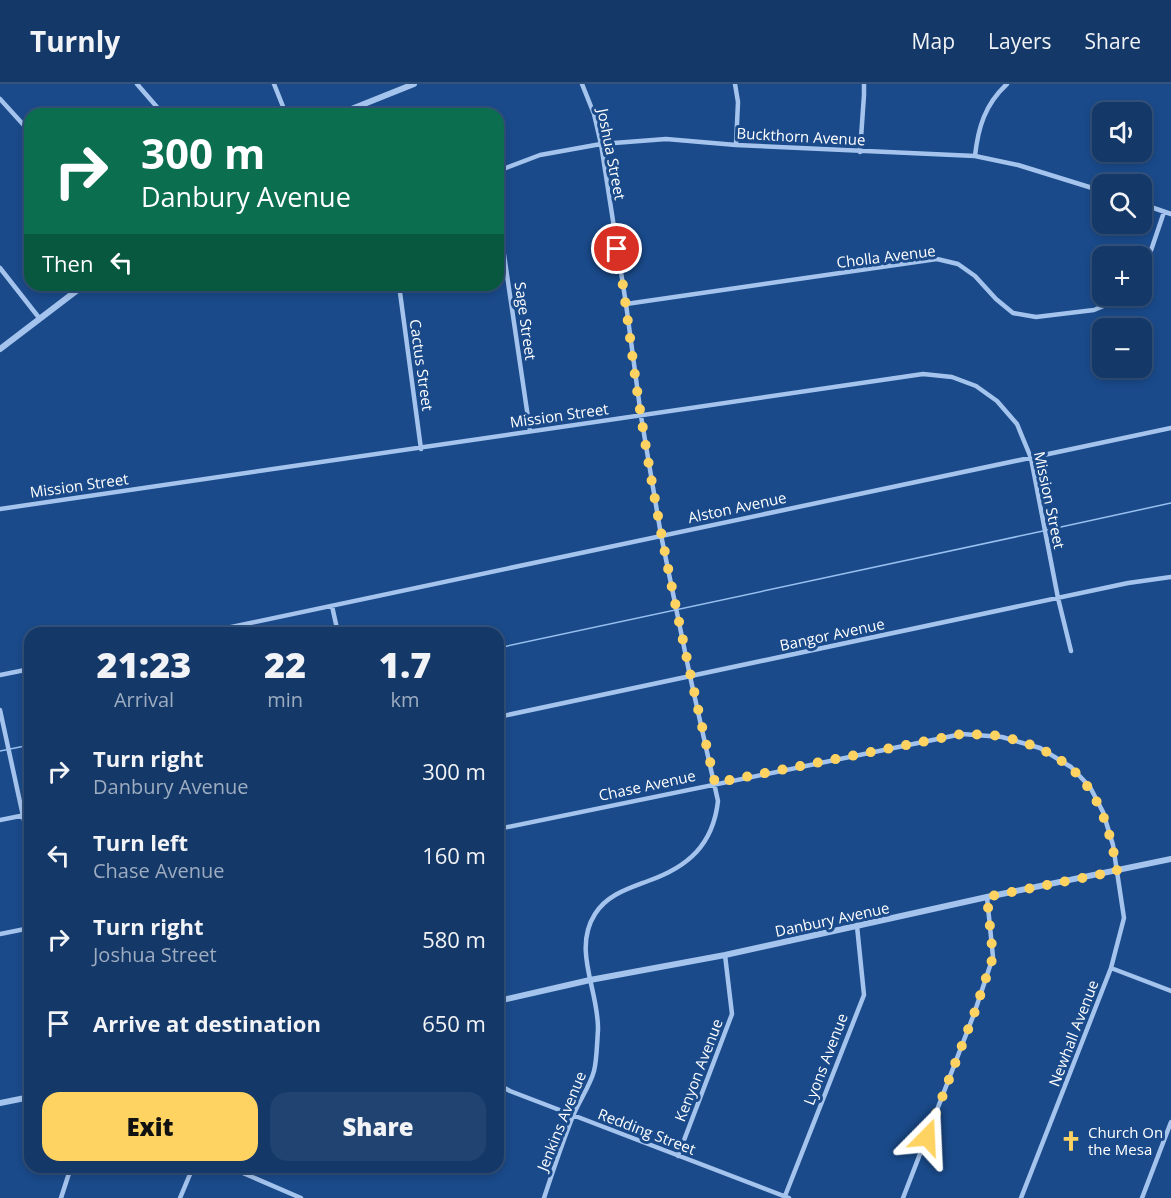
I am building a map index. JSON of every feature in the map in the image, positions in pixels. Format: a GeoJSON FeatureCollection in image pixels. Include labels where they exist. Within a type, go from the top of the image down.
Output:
{"type":"FeatureCollection","features":[{"type":"Feature","properties":{"kind":"street"},"geometry":{"type":"LineString","coordinates":[[136,84],[158,108]]}},
{"type":"Feature","properties":{"kind":"street"},"geometry":{"type":"LineString","coordinates":[[274,84],[284,108]]}},
{"type":"Feature","properties":{"kind":"street"},"geometry":{"type":"LineString","coordinates":[[352,108],[399,87],[414,84]]}},
{"type":"Feature","properties":{"kind":"street","name":"Joshua Street"},"geometry":{"type":"LineString","coordinates":[[582,84],[594,114],[601,144],[626,304],[640,416],[661,535],[718,801],[711,834],[702,847],[672,871],[617,893],[596,913],[585,937],[586,960],[591,980]]}},
{"type":"Feature","properties":{"kind":"street"},"geometry":{"type":"LineString","coordinates":[[735,84],[738,102],[736,145]]}},
{"type":"Feature","properties":{"kind":"street"},"geometry":{"type":"LineString","coordinates":[[860,152],[864,84]]}},
{"type":"Feature","properties":{"kind":"street"},"geometry":{"type":"LineString","coordinates":[[975,156],[978,131],[986,111],[1007,84]]}},
{"type":"Feature","properties":{"kind":"street"},"geometry":{"type":"LineString","coordinates":[[0,99],[24,125]]}},
{"type":"Feature","properties":{"kind":"street","name":"Buckthorn Avenue"},"geometry":{"type":"LineString","coordinates":[[504,169],[540,155],[601,144],[666,139],[860,152],[975,156],[1018,165],[1092,188]]}},
{"type":"Feature","properties":{"kind":"street"},"geometry":{"type":"LineString","coordinates":[[1152,208],[1171,214]]}},
{"type":"Feature","properties":{"kind":"street"},"geometry":{"type":"LineString","coordinates":[[1152,247],[1164,212]]}},
{"type":"Feature","properties":{"kind":"street","name":"Sage Street"},"geometry":{"type":"LineString","coordinates":[[504,254],[530,430]]}},
{"type":"Feature","properties":{"kind":"street","name":"Cholla Avenue"},"geometry":{"type":"LineString","coordinates":[[626,304],[937,259],[958,264],[975,276],[996,299],[1014,313],[1036,318],[1094,310],[1103,306]]}},
{"type":"Feature","properties":{"kind":"street"},"geometry":{"type":"LineString","coordinates":[[0,268],[40,320]]}},
{"type":"Feature","properties":{"kind":"street"},"geometry":{"type":"LineString","coordinates":[[0,349],[76,291]]}},
{"type":"Feature","properties":{"kind":"street","name":"Cactus Street"},"geometry":{"type":"LineString","coordinates":[[400,291],[422,449]]}},
{"type":"Feature","properties":{"kind":"street","name":"Mission Street"},"geometry":{"type":"LineString","coordinates":[[0,509],[923,374],[952,377],[976,386],[997,401],[1017,424],[1031,458],[1058,598],[1071,651]]}},
{"type":"Feature","properties":{"kind":"street","name":"Alston Avenue"},"geometry":{"type":"LineString","coordinates":[[232,627],[1171,428]]}},
{"type":"Feature","properties":{"kind":"street","name":"Bangor Avenue"},"geometry":{"type":"LineString","coordinates":[[504,716],[1128,583],[1171,577]]}},
{"type":"Feature","properties":{"kind":"street"},"geometry":{"type":"LineString","coordinates":[[332,606],[337,627]]}},
{"type":"Feature","properties":{"kind":"street"},"geometry":{"type":"LineString","coordinates":[[0,675],[24,670]]}},
{"type":"Feature","properties":{"kind":"street"},"geometry":{"type":"LineString","coordinates":[[0,710],[24,820]]}},
{"type":"Feature","properties":{"kind":"street","name":"Chase Avenue"},"geometry":{"type":"LineString","coordinates":[[504,828],[962,734],[1002,737],[1040,748],[1071,767],[1090,787],[1103,812],[1113,845],[1117,871]]}},
{"type":"Feature","properties":{"kind":"street"},"geometry":{"type":"LineString","coordinates":[[0,820],[23,815]]}},
{"type":"Feature","properties":{"kind":"street","name":"Danbury Avenue"},"geometry":{"type":"LineString","coordinates":[[504,999],[725,955],[1171,859]]}},
{"type":"Feature","properties":{"kind":"street","name":"Newhall Avenue"},"geometry":{"type":"LineString","coordinates":[[1021,1198],[1111,968],[1124,918],[1117,871]]}},
{"type":"Feature","properties":{"kind":"street"},"geometry":{"type":"LineString","coordinates":[[903,1198],[974,1014],[993,957],[987,897]]}},
{"type":"Feature","properties":{"kind":"street","name":"Lyons Avenue"},"geometry":{"type":"LineString","coordinates":[[787,1197],[864,994],[857,926]]}},
{"type":"Feature","properties":{"kind":"street"},"geometry":{"type":"LineString","coordinates":[[0,934],[24,929]]}},
{"type":"Feature","properties":{"kind":"street","name":"Kenyon Avenue"},"geometry":{"type":"LineString","coordinates":[[678,1156],[732,1014],[725,955]]}},
{"type":"Feature","properties":{"kind":"street"},"geometry":{"type":"LineString","coordinates":[[1111,968],[1171,991]]}},
{"type":"Feature","properties":{"kind":"street","name":"Jenkins Avenue"},"geometry":{"type":"LineString","coordinates":[[544,1198],[573,1116],[594,1071],[598,1028],[591,980]]}},
{"type":"Feature","properties":{"kind":"street","name":"Redding Street"},"geometry":{"type":"LineString","coordinates":[[504,1088],[787,1197]]}},
{"type":"Feature","properties":{"kind":"street"},"geometry":{"type":"LineString","coordinates":[[0,1103],[24,1098]]}},
{"type":"Feature","properties":{"kind":"street"},"geometry":{"type":"LineString","coordinates":[[1142,1198],[1171,1122]]}},
{"type":"Feature","properties":{"kind":"street"},"geometry":{"type":"LineString","coordinates":[[61,1198],[69,1173]]}},
{"type":"Feature","properties":{"kind":"street"},"geometry":{"type":"LineString","coordinates":[[180,1198],[190,1173]]}},
{"type":"Feature","properties":{"kind":"street"},"geometry":{"type":"LineString","coordinates":[[243,1173],[301,1198]]}},
{"type":"Feature","properties":{"kind":"waterway"},"geometry":{"type":"LineString","coordinates":[[1047,530],[1171,503]]}},
{"type":"Feature","properties":{"kind":"waterway"},"geometry":{"type":"LineString","coordinates":[[504,647],[1043,531]]}},
{"type":"Feature","properties":{"kind":"waterway"},"geometry":{"type":"LineString","coordinates":[[0,751],[24,746]]}},
{"type":"Feature","properties":{"kind":"place","name":"Church On the Mesa"},"geometry":{"type":"Point","coordinates":[1071,1141]}},
{"type":"Feature","properties":{"kind":"route"},"geometry":{"type":"LineString","coordinates":[[617,249],[640,416],[661,535],[715,783],[962,734],[1002,737],[1040,748],[1071,767],[1090,787],[1103,812],[1113,845],[1117,871],[987,897],[993,957],[927,1137]]}}]}
